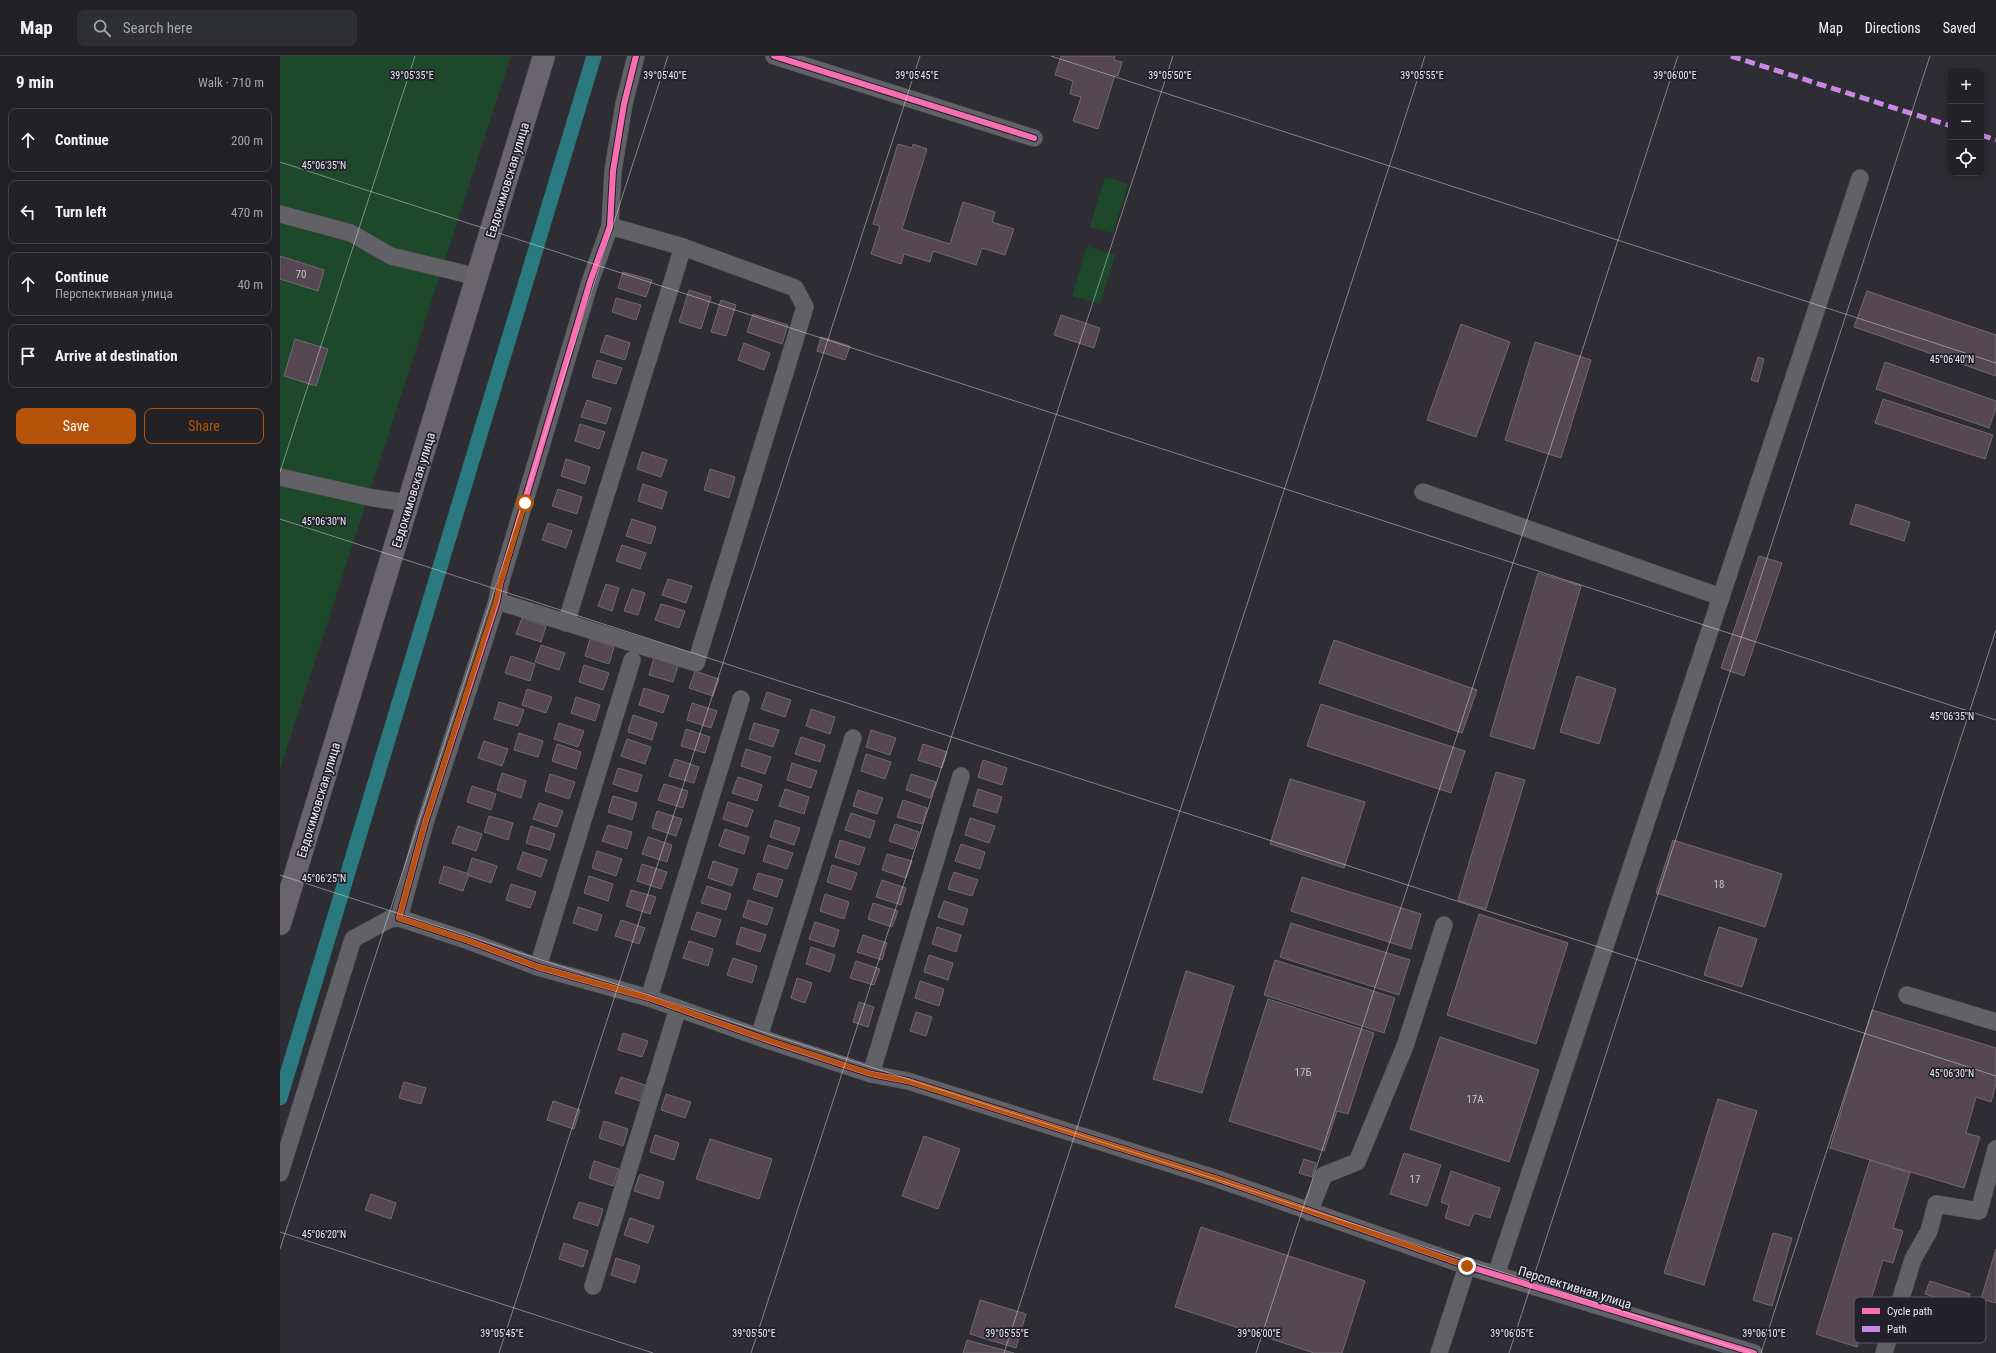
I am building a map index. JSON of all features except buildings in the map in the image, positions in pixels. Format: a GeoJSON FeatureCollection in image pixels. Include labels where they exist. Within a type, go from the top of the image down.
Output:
{"type":"FeatureCollection","features":[{"type":"Feature","properties":{"kind":"main road","name":"Евдокимовская улица"},"geometry":{"type":"LineString","coordinates":[[280,924],[544,56]]}},
{"type":"Feature","properties":{"kind":"street"},"geometry":{"type":"LineString","coordinates":[[280,1173],[353,939],[390,919],[399,918],[425,823],[496,601],[590,282],[610,226],[613,171],[624,104],[636,56]]}},
{"type":"Feature","properties":{"kind":"street"},"geometry":{"type":"LineString","coordinates":[[774,56],[1034,138]]}},
{"type":"Feature","properties":{"kind":"street"},"geometry":{"type":"LineString","coordinates":[[1496,1275],[1860,178]]}},
{"type":"Feature","properties":{"kind":"street"},"geometry":{"type":"LineString","coordinates":[[280,214],[351,233],[391,256],[478,277]]}},
{"type":"Feature","properties":{"kind":"street"},"geometry":{"type":"LineString","coordinates":[[496,601],[696,663],[805,307],[795,288],[683,247],[610,226]]}},
{"type":"Feature","properties":{"kind":"street"},"geometry":{"type":"LineString","coordinates":[[566,623],[683,247]]}},
{"type":"Feature","properties":{"kind":"street"},"geometry":{"type":"LineString","coordinates":[[280,477],[373,498],[409,503]]}},
{"type":"Feature","properties":{"kind":"street"},"geometry":{"type":"LineString","coordinates":[[1423,492],[1721,597]]}},
{"type":"Feature","properties":{"kind":"street"},"geometry":{"type":"LineString","coordinates":[[538,967],[632,660]]}},
{"type":"Feature","properties":{"kind":"street"},"geometry":{"type":"LineString","coordinates":[[649,998],[741,699]]}},
{"type":"Feature","properties":{"kind":"street"},"geometry":{"type":"LineString","coordinates":[[759,1037],[853,738]]}},
{"type":"Feature","properties":{"kind":"street"},"geometry":{"type":"LineString","coordinates":[[871,1074],[961,776]]}},
{"type":"Feature","properties":{"kind":"street","name":"Перспективная улица"},"geometry":{"type":"LineString","coordinates":[[399,918],[469,941],[538,967],[649,998],[759,1037],[871,1074],[908,1081],[1218,1179],[1467,1266],[1754,1353]]}},
{"type":"Feature","properties":{"kind":"street"},"geometry":{"type":"LineString","coordinates":[[1309,1212],[1324,1175],[1357,1162],[1406,1046],[1444,925]]}},
{"type":"Feature","properties":{"kind":"street"},"geometry":{"type":"LineString","coordinates":[[1907,995],[1996,1022]]}},
{"type":"Feature","properties":{"kind":"street"},"geometry":{"type":"LineString","coordinates":[[593,1286],[678,1008]]}},
{"type":"Feature","properties":{"kind":"street"},"geometry":{"type":"LineString","coordinates":[[1901,1297],[1913,1259],[1929,1231],[1936,1204],[1979,1211],[1996,1149]]}},
{"type":"Feature","properties":{"kind":"street"},"geometry":{"type":"LineString","coordinates":[[1439,1353],[1467,1266]]}},
{"type":"Feature","properties":{"kind":"street"},"geometry":{"type":"LineString","coordinates":[[1884,1353],[1887,1343]]}},
{"type":"Feature","properties":{"kind":"green space"},"geometry":{"type":"Polygon","coordinates":[[[280,56],[511,56],[280,769],[280,56]]]}},
{"type":"Feature","properties":{"kind":"green space"},"geometry":{"type":"Polygon","coordinates":[[[1105,177],[1128,184],[1113,233],[1090,227],[1105,177]]]}},
{"type":"Feature","properties":{"kind":"green space"},"geometry":{"type":"Polygon","coordinates":[[[1087,246],[1115,255],[1100,304],[1072,296],[1087,246]]]}},
{"type":"Feature","properties":{"kind":"waterway"},"geometry":{"type":"LineString","coordinates":[[280,1098],[594,56]]}},
{"type":"Feature","properties":{"kind":"marked path"},"geometry":{"type":"LineString","coordinates":[[1731,56],[1948,125]]}},
{"type":"Feature","properties":{"kind":"marked path"},"geometry":{"type":"LineString","coordinates":[[1984,136],[1996,140]]}},
{"type":"Feature","properties":{"kind":"cycle path"},"geometry":{"type":"LineString","coordinates":[[636,56],[624,104],[613,171],[610,226],[590,282],[500,584],[497,601],[425,823],[399,918],[469,941],[538,967],[649,998],[770,1041],[871,1074],[908,1081],[1218,1179],[1467,1266],[1754,1353]]}},
{"type":"Feature","properties":{"kind":"cycle path"},"geometry":{"type":"LineString","coordinates":[[774,56],[1034,138]]}},
{"type":"Feature","properties":{"kind":"route"},"geometry":{"type":"LineString","coordinates":[[525,503],[496,601],[425,823],[399,918],[469,941],[538,967],[649,998],[759,1037],[871,1074],[908,1081],[1068,1130],[1218,1179],[1467,1266]]}}]}
